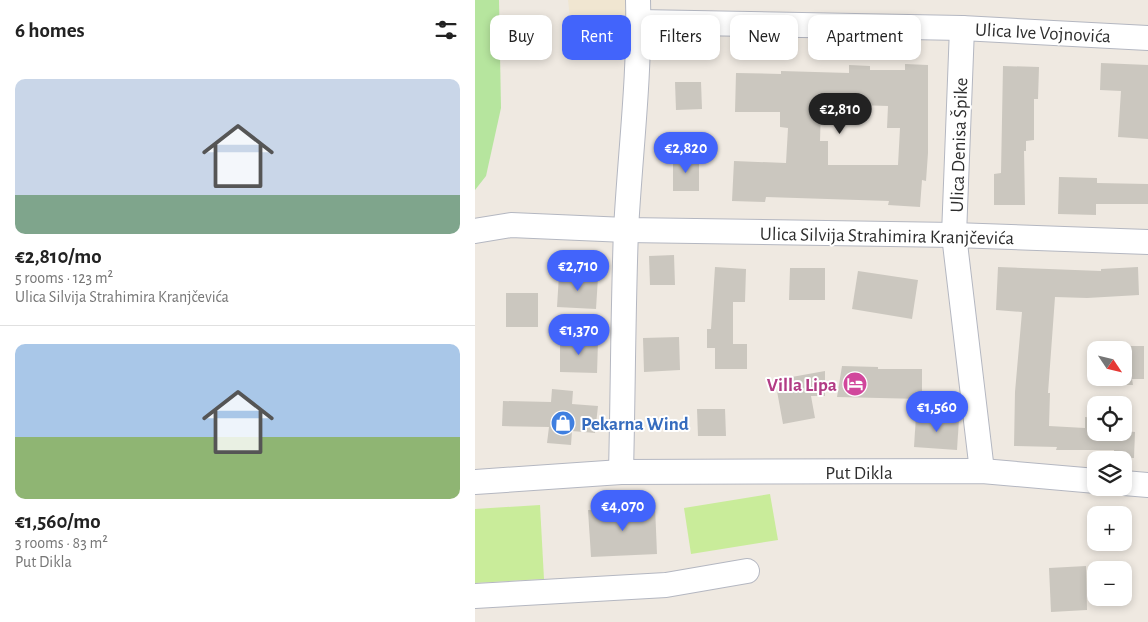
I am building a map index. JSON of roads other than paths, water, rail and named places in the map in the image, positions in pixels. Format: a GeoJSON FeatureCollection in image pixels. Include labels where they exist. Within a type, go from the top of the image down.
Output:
{"type":"FeatureCollection","features":[{"type":"Feature","properties":{"kind":"street","name":"Ulica Ive Vojnovića"},"geometry":{"type":"LineString","coordinates":[[639,11],[1148,38]]}},
{"type":"Feature","properties":{"kind":"street"},"geometry":{"type":"LineString","coordinates":[[475,482],[621,472],[627,230],[639,11]]}},
{"type":"Feature","properties":{"kind":"street","name":"Ulica Denisa Špike"},"geometry":{"type":"LineString","coordinates":[[963,28],[954,235],[982,471]]}},
{"type":"Feature","properties":{"kind":"street","name":"Ulica Silvija Strahimira Kranjčevića"},"geometry":{"type":"LineString","coordinates":[[475,231],[511,225],[627,230],[954,235],[1148,242]]}},
{"type":"Feature","properties":{"kind":"street","name":"Put Dikla"},"geometry":{"type":"LineString","coordinates":[[621,472],[982,471],[1087,480]]}},
{"type":"Feature","properties":{"kind":"street"},"geometry":{"type":"LineString","coordinates":[[1132,484],[1148,485]]}},
{"type":"Feature","properties":{"kind":"street"},"geometry":{"type":"LineString","coordinates":[[475,596],[666,585],[747,571]]}},
{"type":"Feature","properties":{"kind":"place","name":"Villa Lipa"},"geometry":{"type":"Point","coordinates":[855,384]}},
{"type":"Feature","properties":{"kind":"place","name":"Pekarna Wind"},"geometry":{"type":"Point","coordinates":[563,423]}}]}
